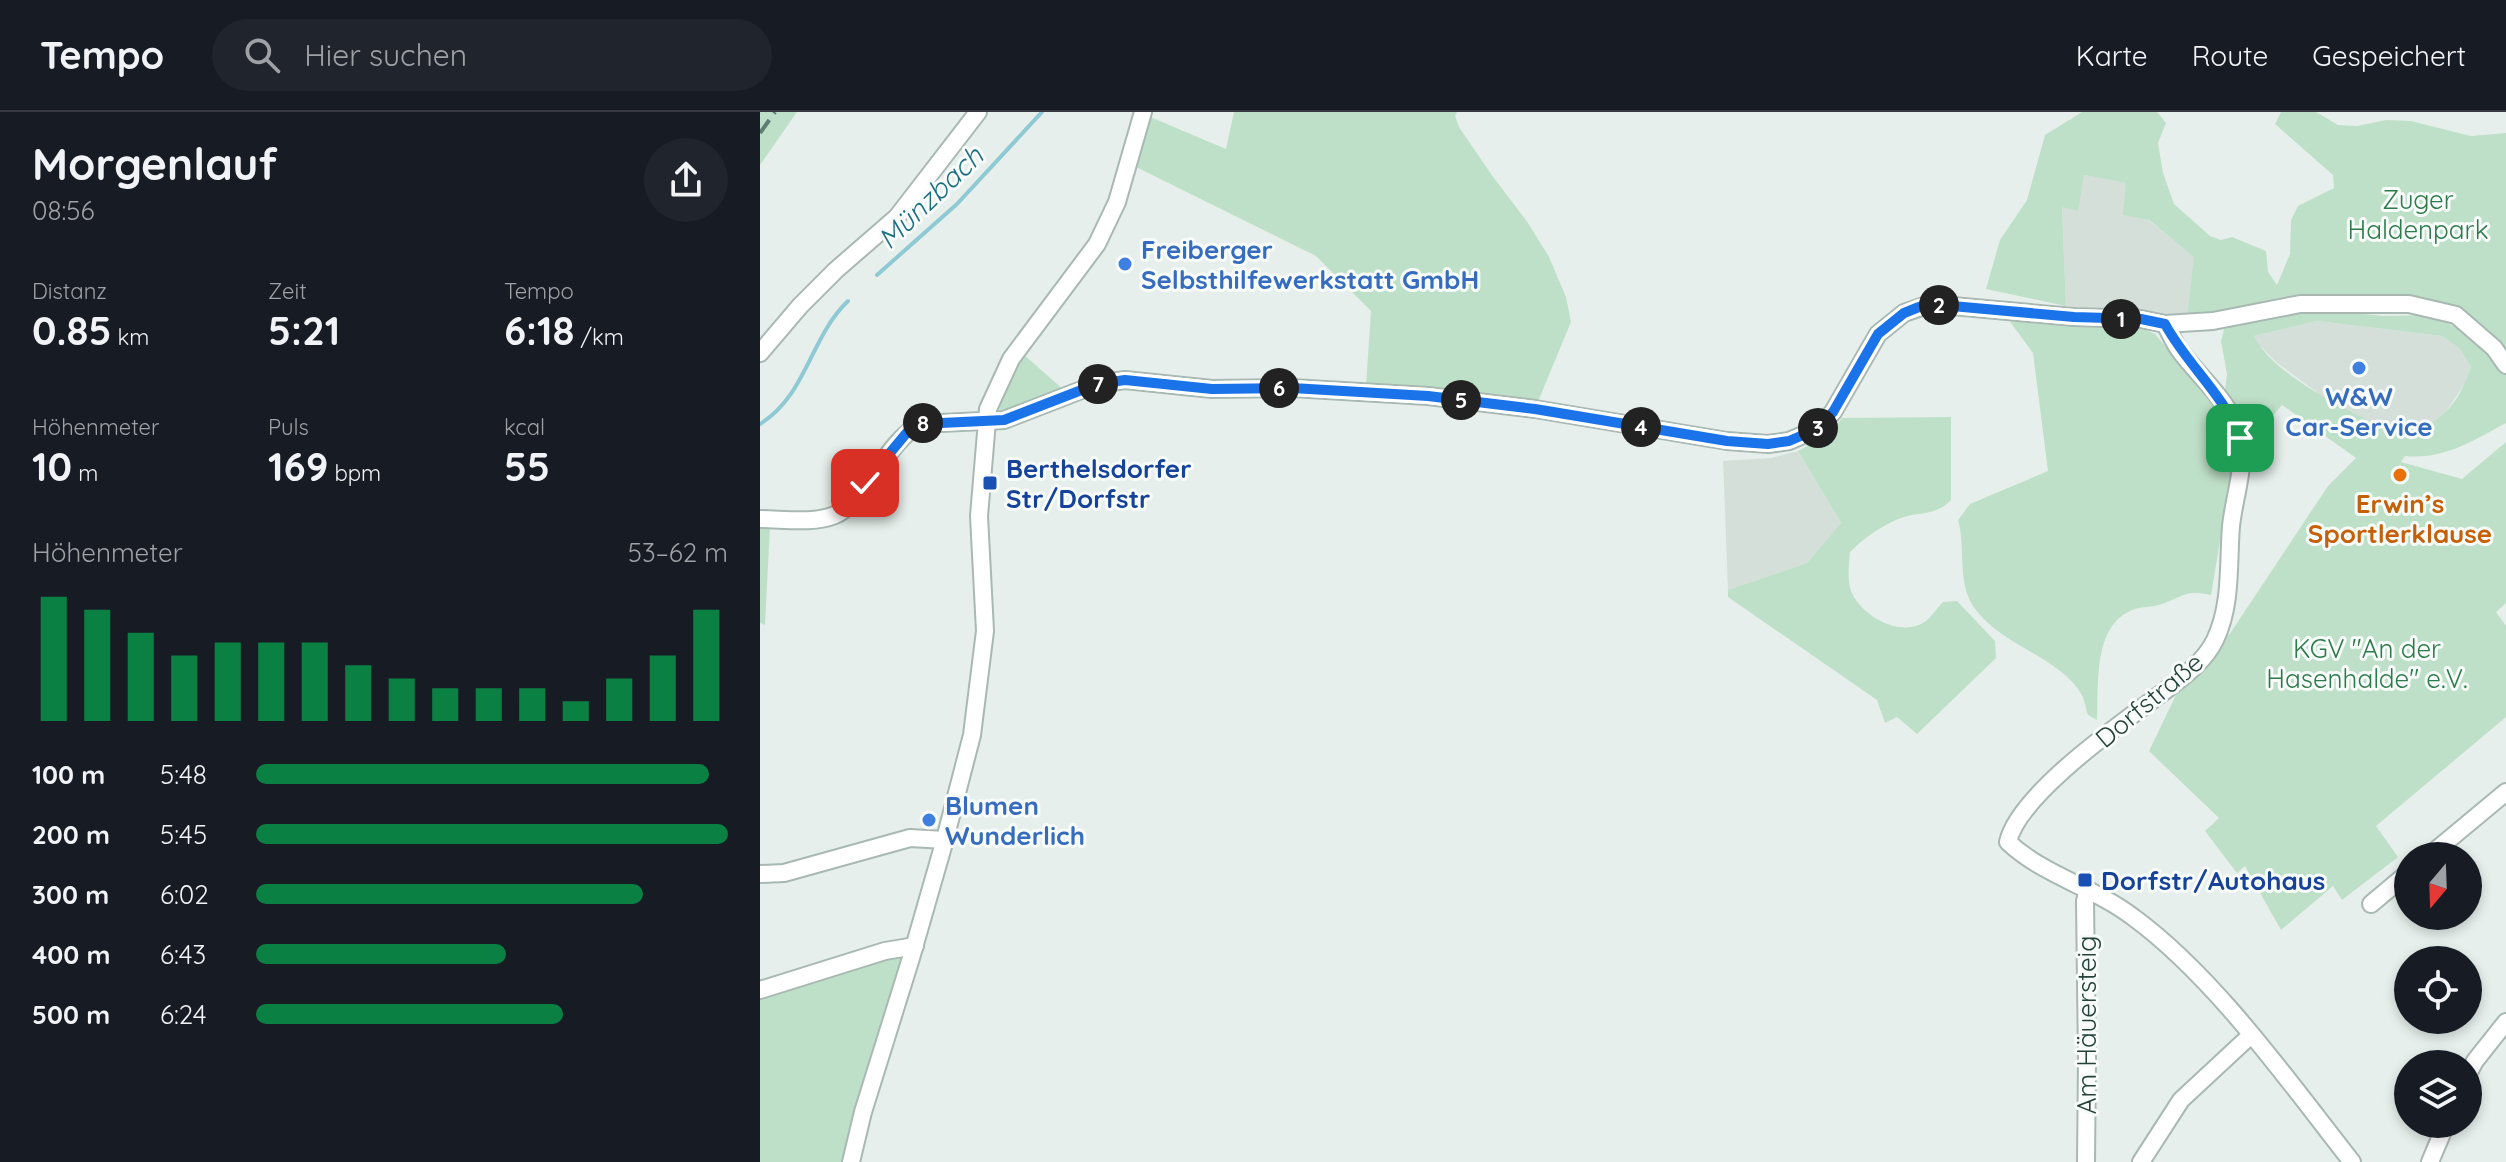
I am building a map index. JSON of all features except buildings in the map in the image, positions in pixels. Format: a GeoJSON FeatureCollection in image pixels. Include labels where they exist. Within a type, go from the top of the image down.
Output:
{"type":"FeatureCollection","features":[{"type":"Feature","properties":{"kind":"street"},"geometry":{"type":"LineString","coordinates":[[760,353],[836,270],[897,217],[978,112]]}},
{"type":"Feature","properties":{"kind":"street"},"geometry":{"type":"LineString","coordinates":[[851,1162],[863,1112],[915,946],[972,735],[985,631],[979,516],[986,422],[992,395],[1011,359],[1088,259],[1106,227],[1117,202],[1143,112]]}},
{"type":"Feature","properties":{"kind":"street"},"geometry":{"type":"LineString","coordinates":[[760,519],[812,520],[836,515],[851,503],[909,430],[932,422],[1004,420],[1097,384],[1125,380],[1212,389],[1292,388],[1428,396],[1535,409],[1727,441],[1768,444],[1789,441],[1817,429],[1833,412],[1878,334],[1904,313],[1930,304],[2074,317],[2141,319],[2165,324],[2213,321],[2300,304],[2409,304],[2456,315],[2494,348],[2506,365]]}},
{"type":"Feature","properties":{"kind":"street","name":"Dorfstraße"},"geometry":{"type":"LineString","coordinates":[[2165,324],[2179,350],[2222,400],[2240,438],[2241,457],[2231,523],[2225,610],[2214,643],[2193,668],[2040,793],[2016,821],[2008,842],[2050,872],[2088,889],[2135,918],[2173,951],[2251,1035],[2352,1162]]}},
{"type":"Feature","properties":{"kind":"street"},"geometry":{"type":"LineString","coordinates":[[2446,842],[2506,792]]}},
{"type":"Feature","properties":{"kind":"street"},"geometry":{"type":"LineString","coordinates":[[760,874],[784,873],[910,838],[945,840]]}},
{"type":"Feature","properties":{"kind":"street"},"geometry":{"type":"LineString","coordinates":[[2371,904],[2394,885]]}},
{"type":"Feature","properties":{"kind":"street","name":"Am Häuersteig"},"geometry":{"type":"LineString","coordinates":[[2086,1162],[2085,901],[2088,889]]}},
{"type":"Feature","properties":{"kind":"street"},"geometry":{"type":"LineString","coordinates":[[760,990],[885,951],[915,946]]}},
{"type":"Feature","properties":{"kind":"street"},"geometry":{"type":"LineString","coordinates":[[2482,1052],[2506,1022]]}},
{"type":"Feature","properties":{"kind":"street"},"geometry":{"type":"LineString","coordinates":[[2141,1162],[2181,1100],[2251,1035]]}},
{"type":"Feature","properties":{"kind":"street"},"geometry":{"type":"LineString","coordinates":[[2430,1162],[2440,1138]]}},
{"type":"Feature","properties":{"kind":"shaded area"},"geometry":{"type":"Polygon","coordinates":[[[2083,175],[2126,182],[2148,220],[2195,257],[2187,318],[2066,306],[2062,206],[2077,210],[2083,175]]]}},
{"type":"Feature","properties":{"kind":"shaded area"},"geometry":{"type":"Polygon","coordinates":[[[2317,321],[2442,336],[2459,348],[2471,365],[2466,382],[2445,413],[2429,427],[2403,436],[2322,396],[2276,362],[2254,336],[2317,321]]]}},
{"type":"Feature","properties":{"kind":"shaded area"},"geometry":{"type":"Polygon","coordinates":[[[1798,451],[1841,523],[1807,563],[1728,590],[1723,461],[1771,458],[1798,451]]]}},
{"type":"Feature","properties":{"kind":"green space"},"geometry":{"type":"Polygon","coordinates":[[[760,112],[797,112],[760,165],[760,112]]]}},
{"type":"Feature","properties":{"kind":"green space"},"geometry":{"type":"Polygon","coordinates":[[[1234,112],[1457,112],[1455,116],[1459,127],[1528,223],[1549,257],[1566,297],[1571,322],[1537,404],[1366,386],[1371,311],[1316,256],[1134,166],[1148,116],[1226,149],[1234,112]]]}},
{"type":"Feature","properties":{"kind":"green space","name":"Zuger Haldenpark"},"geometry":{"type":"Polygon","coordinates":[[[2082,112],[2157,112],[2166,123],[2158,143],[2163,173],[2174,204],[2210,236],[2221,240],[2232,237],[2266,251],[2268,272],[2277,285],[2290,254],[2291,220],[2298,206],[2334,188],[2333,175],[2275,124],[2281,112],[2316,112],[2338,125],[2411,121],[2471,136],[2506,133],[2506,361],[2457,313],[2409,301],[2187,318],[2194,257],[2149,220],[2123,215],[2126,183],[2084,175],[2078,211],[2062,207],[2066,306],[1986,289],[2000,240],[2027,200],[2045,135],[2082,112]]]}},
{"type":"Feature","properties":{"kind":"green space","name":"KGV \"An der Hasenhalde\" e.V."},"geometry":{"type":"Polygon","coordinates":[[[2302,307],[2383,316],[2432,315],[2474,337],[2506,370],[2506,423],[2457,448],[2432,455],[2405,456],[2401,462],[2462,479],[2506,442],[2506,603],[2496,612],[2506,626],[2506,717],[2376,826],[2394,851],[2394,860],[2342,900],[2333,886],[2281,930],[2245,866],[2237,873],[2205,831],[2219,818],[2149,751],[2176,695],[2229,635],[2328,486],[2356,458],[2282,405],[2263,427],[2224,398],[2227,374],[2221,341],[2225,326],[2302,307]],[[2317,321],[2254,336],[2264,352],[2299,381],[2320,395],[2403,436],[2438,418],[2461,392],[2471,366],[2459,348],[2442,336],[2317,321]]]}},
{"type":"Feature","properties":{"kind":"green space"},"geometry":{"type":"Polygon","coordinates":[[[2008,319],[2125,326],[2155,334],[2172,354],[2176,353],[2215,404],[2234,439],[2211,595],[2188,594],[2132,610],[2117,620],[2103,645],[2100,660],[2097,720],[2088,715],[2083,697],[2060,671],[1985,620],[1973,606],[1965,586],[1958,520],[1970,504],[2048,471],[2033,353],[2008,319]]]}},
{"type":"Feature","properties":{"kind":"green space"},"geometry":{"type":"Polygon","coordinates":[[[1023,354],[1065,391],[1000,414],[999,404],[1023,354]]]}},
{"type":"Feature","properties":{"kind":"green space"},"geometry":{"type":"Polygon","coordinates":[[[1951,417],[1951,500],[1939,509],[1891,522],[1850,552],[1851,591],[1863,609],[1873,616],[1894,626],[1916,626],[1926,621],[1943,602],[1957,601],[1995,641],[1996,658],[1917,734],[1897,717],[1885,723],[1877,700],[1728,597],[1728,590],[1807,563],[1841,523],[1798,451],[1832,433],[1842,418],[1951,417]]]}},
{"type":"Feature","properties":{"kind":"green space"},"geometry":{"type":"Polygon","coordinates":[[[770,526],[765,625],[760,623],[760,527],[770,526]]]}},
{"type":"Feature","properties":{"kind":"green space"},"geometry":{"type":"Polygon","coordinates":[[[905,954],[843,1162],[760,1162],[760,996],[905,954]]]}},
{"type":"Feature","properties":{"kind":"waterway","name":"Münzbach"},"geometry":{"type":"LineString","coordinates":[[877,275],[957,204],[1042,112]]}},
{"type":"Feature","properties":{"kind":"waterway","name":"Münzbach"},"geometry":{"type":"LineString","coordinates":[[760,424],[788,398],[825,331],[848,301]]}},
{"type":"Feature","properties":{"kind":"railway"},"geometry":{"type":"LineString","coordinates":[[760,133],[775,112]]}},
{"type":"Feature","properties":{"kind":"place","name":"Freiberger Selbsthilfewerkstatt GmbH"},"geometry":{"type":"Point","coordinates":[1125,264]}},
{"type":"Feature","properties":{"kind":"place","name":"W&W Car-Service"},"geometry":{"type":"Point","coordinates":[2359,368]}},
{"type":"Feature","properties":{"kind":"place","name":"Erwin’s Sportlerklause"},"geometry":{"type":"Point","coordinates":[2400,475]}},
{"type":"Feature","properties":{"kind":"place","name":"Berthelsdorfer Str/Dorfstr"},"geometry":{"type":"Point","coordinates":[990,483]}},
{"type":"Feature","properties":{"kind":"place","name":"Blumen Wunderlich"},"geometry":{"type":"Point","coordinates":[929,820]}},
{"type":"Feature","properties":{"kind":"place","name":"Dorfstr/Autohaus"},"geometry":{"type":"Point","coordinates":[2085,880]}},
{"type":"Feature","properties":{"kind":"route"},"geometry":{"type":"LineString","coordinates":[[865,483],[909,430],[920,424],[1004,420],[1113,380],[1212,389],[1292,388],[1428,396],[1535,409],[1727,441],[1768,444],[1789,441],[1817,429],[1833,412],[1878,334],[1904,313],[1930,304],[2074,317],[2141,319],[2165,324],[2179,350],[2222,400],[2240,438]]}}]}
